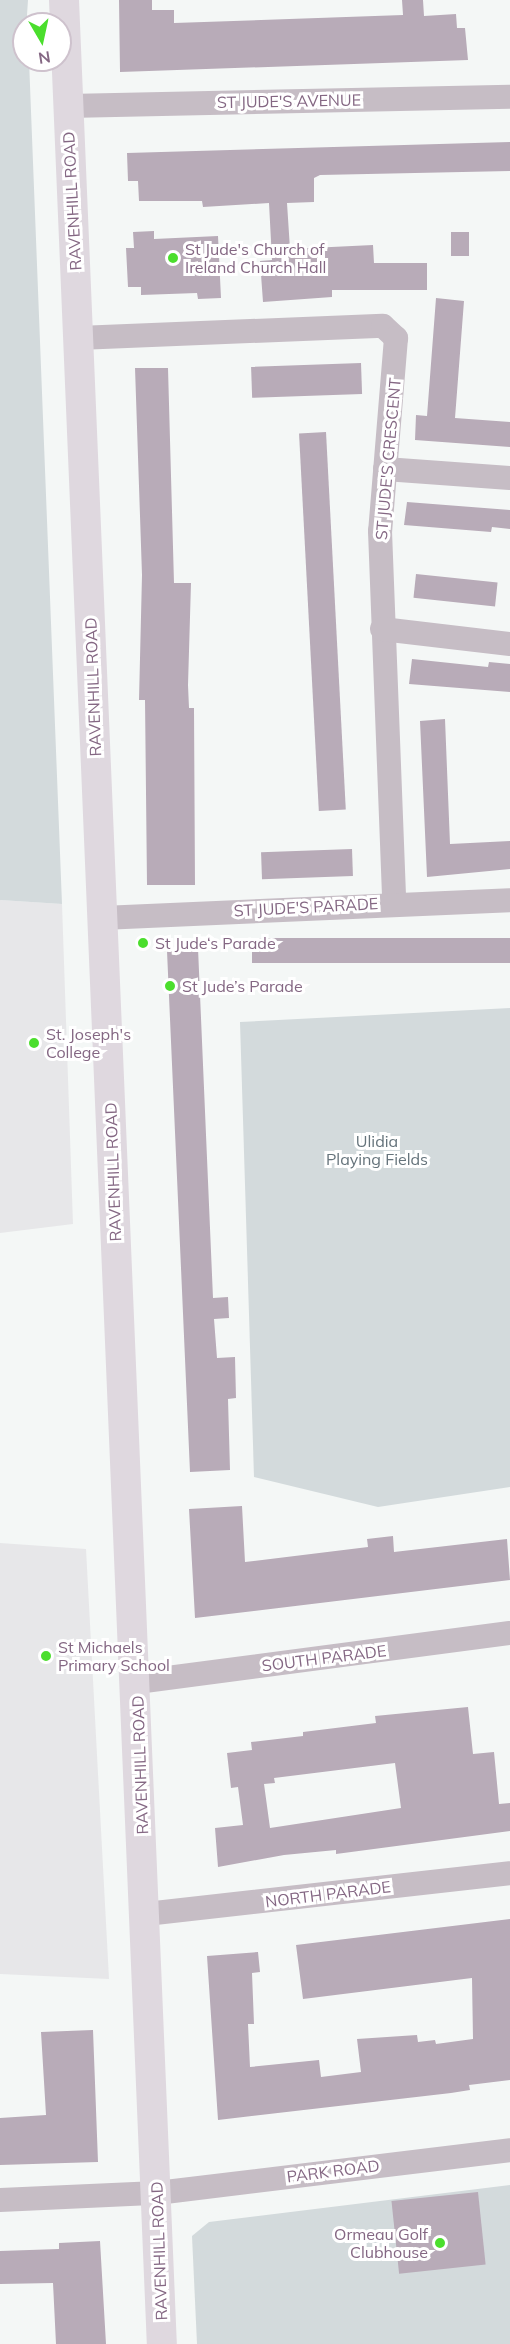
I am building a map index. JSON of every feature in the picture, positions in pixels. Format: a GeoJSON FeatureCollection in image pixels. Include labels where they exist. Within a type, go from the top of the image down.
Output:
{"type":"FeatureCollection","features":[{"type":"Feature","properties":{"kind":"main road","name":"RAVENHILL ROAD"},"geometry":{"type":"LineString","coordinates":[[64,0],[125,1529],[137,1682],[162,2344]]}},
{"type":"Feature","properties":{"kind":"street","name":"ST JUDE'S AVENUE"},"geometry":{"type":"LineString","coordinates":[[68,106],[510,97]]}},
{"type":"Feature","properties":{"kind":"street","name":"ST JUDE'S CRESCENT"},"geometry":{"type":"LineString","coordinates":[[78,338],[384,326],[396,338],[397,350],[380,531],[394,903]]}},
{"type":"Feature","properties":{"kind":"street"},"geometry":{"type":"LineString","coordinates":[[386,469],[510,478]]}},
{"type":"Feature","properties":{"kind":"street"},"geometry":{"type":"LineString","coordinates":[[382,628],[510,644]]}},
{"type":"Feature","properties":{"kind":"street","name":"ST JUDE'S PARADE"},"geometry":{"type":"LineString","coordinates":[[102,918],[394,903],[510,900]]}},
{"type":"Feature","properties":{"kind":"street","name":"SOUTH PARADE"},"geometry":{"type":"LineString","coordinates":[[137,1682],[510,1633]]}},
{"type":"Feature","properties":{"kind":"street","name":"NORTH PARADE"},"geometry":{"type":"LineString","coordinates":[[146,1914],[510,1873]]}},
{"type":"Feature","properties":{"kind":"street","name":"PARK ROAD"},"geometry":{"type":"LineString","coordinates":[[0,2200],[157,2193],[510,2150]]}},
{"type":"Feature","properties":{"kind":"shaded area","name":"St. Joseph's College"},"geometry":{"type":"Polygon","coordinates":[[[0,900],[62,904],[73,1224],[0,1233],[0,900]]]}},
{"type":"Feature","properties":{"kind":"shaded area","name":"St Michaels Primary School"},"geometry":{"type":"Polygon","coordinates":[[[0,1543],[86,1549],[109,1979],[0,1974],[0,1543]]]}},
{"type":"Feature","properties":{"kind":"green space"},"geometry":{"type":"Polygon","coordinates":[[[0,0],[28,0],[27,12],[12,12],[12,72],[29,72],[62,904],[0,900],[0,0]]]}},
{"type":"Feature","properties":{"kind":"green space","name":"Ulidia Playing Fields"},"geometry":{"type":"Polygon","coordinates":[[[510,1008],[510,1487],[378,1507],[254,1477],[240,1022],[510,1008]]]}},
{"type":"Feature","properties":{"kind":"green space"},"geometry":{"type":"Polygon","coordinates":[[[510,2185],[510,2344],[197,2344],[192,2236],[209,2222],[510,2185]]]}},
{"type":"Feature","properties":{"kind":"building"},"geometry":{"type":"Polygon","coordinates":[[[119,0],[152,0],[152,10],[174,10],[174,23],[403,15],[402,0],[423,0],[424,16],[456,14],[457,28],[465,28],[468,60],[120,72],[119,0]]]}},
{"type":"Feature","properties":{"kind":"building"},"geometry":{"type":"Polygon","coordinates":[[[510,142],[510,171],[320,175],[314,178],[314,202],[287,203],[290,249],[373,245],[374,263],[427,263],[427,290],[332,290],[332,297],[263,302],[260,261],[272,260],[269,203],[203,207],[202,201],[139,201],[138,181],[128,181],[127,153],[510,142]]]}},
{"type":"Feature","properties":{"kind":"building","name":"St Jude's Church of Ireland Church Hall"},"geometry":{"type":"Polygon","coordinates":[[[154,231],[154,239],[218,236],[221,298],[198,299],[197,293],[141,295],[141,287],[128,287],[126,248],[134,248],[133,232],[154,231]]]}},
{"type":"Feature","properties":{"kind":"building"},"geometry":{"type":"Polygon","coordinates":[[[451,232],[469,232],[469,256],[451,256],[451,232]]]}},
{"type":"Feature","properties":{"kind":"building"},"geometry":{"type":"Polygon","coordinates":[[[436,298],[464,301],[455,418],[510,422],[510,447],[415,440],[416,415],[427,416],[436,298]]]}},
{"type":"Feature","properties":{"kind":"building"},"geometry":{"type":"Polygon","coordinates":[[[361,363],[362,394],[252,398],[251,367],[361,363]]]}},
{"type":"Feature","properties":{"kind":"building"},"geometry":{"type":"Polygon","coordinates":[[[135,368],[168,368],[174,583],[191,583],[188,685],[189,708],[194,708],[195,885],[147,885],[145,700],[139,700],[142,575],[135,368]]]}},
{"type":"Feature","properties":{"kind":"building"},"geometry":{"type":"Polygon","coordinates":[[[326,432],[346,809],[319,811],[299,433],[326,432]]]}},
{"type":"Feature","properties":{"kind":"building"},"geometry":{"type":"Polygon","coordinates":[[[407,502],[510,510],[510,529],[492,527],[491,532],[404,525],[407,502]]]}},
{"type":"Feature","properties":{"kind":"building"},"geometry":{"type":"Polygon","coordinates":[[[416,574],[498,583],[495,606],[413,598],[416,574]]]}},
{"type":"Feature","properties":{"kind":"building"},"geometry":{"type":"Polygon","coordinates":[[[412,659],[488,667],[489,662],[510,664],[510,692],[409,684],[412,659]]]}},
{"type":"Feature","properties":{"kind":"building"},"geometry":{"type":"Polygon","coordinates":[[[445,719],[450,844],[510,841],[510,869],[427,877],[420,721],[445,719]]]}},
{"type":"Feature","properties":{"kind":"building"},"geometry":{"type":"Polygon","coordinates":[[[352,849],[353,876],[262,879],[261,852],[352,849]]]}},
{"type":"Feature","properties":{"kind":"building"},"geometry":{"type":"Polygon","coordinates":[[[252,938],[510,938],[510,963],[252,963],[252,938]]]}},
{"type":"Feature","properties":{"kind":"building"},"geometry":{"type":"Polygon","coordinates":[[[198,948],[213,1298],[228,1297],[229,1318],[214,1319],[217,1358],[235,1357],[236,1398],[228,1399],[230,1470],[190,1472],[167,951],[198,948]]]}},
{"type":"Feature","properties":{"kind":"building"},"geometry":{"type":"Polygon","coordinates":[[[242,1506],[245,1562],[368,1547],[367,1539],[393,1536],[394,1552],[507,1539],[510,1580],[195,1618],[189,1509],[242,1506]]]}},
{"type":"Feature","properties":{"kind":"building"},"geometry":{"type":"Polygon","coordinates":[[[468,1707],[473,1754],[494,1752],[499,1804],[510,1803],[510,1831],[336,1854],[336,1850],[284,1855],[218,1867],[215,1828],[243,1825],[238,1787],[231,1788],[227,1753],[252,1750],[251,1742],[303,1736],[303,1732],[376,1723],[375,1716],[468,1707]],[[395,1763],[274,1778],[275,1783],[264,1784],[270,1828],[401,1808],[395,1763]]]}},
{"type":"Feature","properties":{"kind":"building"},"geometry":{"type":"Polygon","coordinates":[[[510,1919],[510,2080],[469,2085],[470,2090],[451,2093],[218,2120],[207,1956],[258,1952],[260,1972],[252,1973],[254,2024],[248,2024],[250,2067],[319,2060],[321,2077],[361,2072],[357,2039],[417,2035],[418,2042],[435,2040],[436,2044],[473,2039],[472,1978],[303,1999],[296,1945],[510,1919]]]}},
{"type":"Feature","properties":{"kind":"building"},"geometry":{"type":"Polygon","coordinates":[[[93,2030],[98,2162],[0,2165],[0,2118],[46,2115],[41,2032],[93,2030]]]}},
{"type":"Feature","properties":{"kind":"building","name":"Ormeau Golf Clubhouse"},"geometry":{"type":"Polygon","coordinates":[[[478,2192],[486,2265],[399,2274],[391,2201],[478,2192]]]}},
{"type":"Feature","properties":{"kind":"building"},"geometry":{"type":"Polygon","coordinates":[[[100,2241],[106,2344],[56,2344],[53,2283],[0,2284],[0,2251],[59,2249],[59,2243],[100,2241]]]}},
{"type":"Feature","properties":{"kind":"place","name":"St Jude's Church of Ireland Church Hall"},"geometry":{"type":"Point","coordinates":[173,258]}},
{"type":"Feature","properties":{"kind":"place","name":"St Jude‘s Parade"},"geometry":{"type":"Point","coordinates":[143,943]}},
{"type":"Feature","properties":{"kind":"place","name":"St Jude’s Parade"},"geometry":{"type":"Point","coordinates":[170,986]}},
{"type":"Feature","properties":{"kind":"place","name":"St. Joseph's College"},"geometry":{"type":"Point","coordinates":[34,1043]}},
{"type":"Feature","properties":{"kind":"place","name":"St Michaels Primary School"},"geometry":{"type":"Point","coordinates":[46,1656]}},
{"type":"Feature","properties":{"kind":"place","name":"Ormeau Golf Clubhouse"},"geometry":{"type":"Point","coordinates":[440,2243]}}]}
